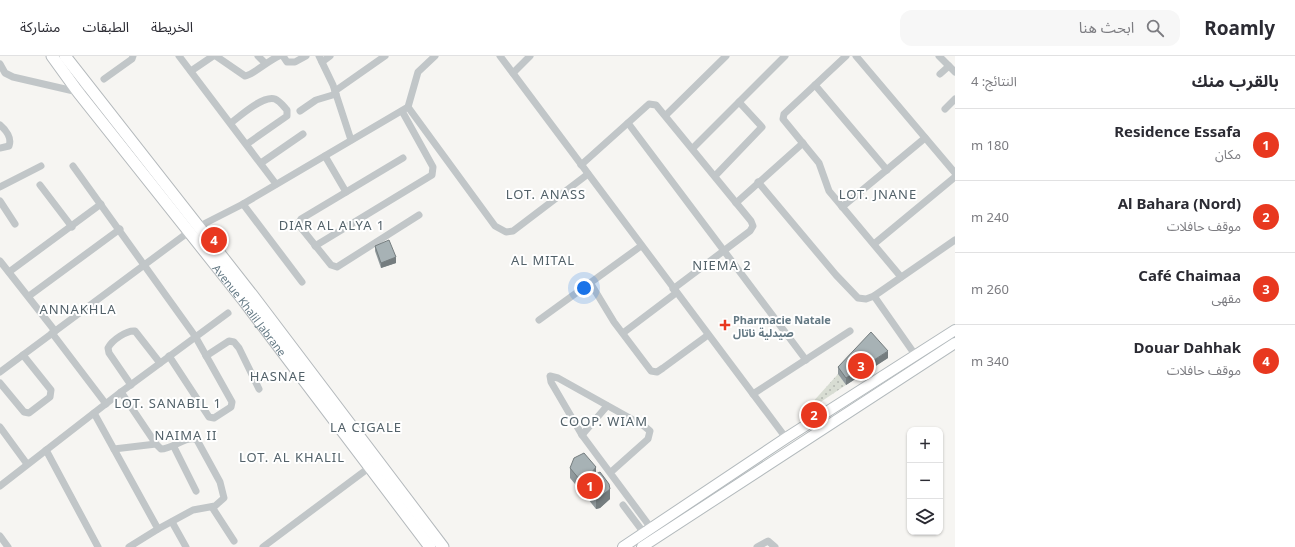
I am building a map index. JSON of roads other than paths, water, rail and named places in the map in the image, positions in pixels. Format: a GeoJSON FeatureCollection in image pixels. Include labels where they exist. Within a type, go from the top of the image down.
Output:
{"type":"FeatureCollection","features":[{"type":"Feature","properties":{"kind":"main road","name":"Avenue Khalil Jabrane"},"geometry":{"type":"LineString","coordinates":[[52,56],[83,88],[442,547]]}},
{"type":"Feature","properties":{"kind":"main road","name":"Avenue Khalil Jabrane"},"geometry":{"type":"LineString","coordinates":[[65,56],[83,88]]}},
{"type":"Feature","properties":{"kind":"main road","name":"Avenue Khalil Jabrane"},"geometry":{"type":"LineString","coordinates":[[194,229],[430,547]]}},
{"type":"Feature","properties":{"kind":"main road"},"geometry":{"type":"LineString","coordinates":[[623,547],[786,438],[955,330]]}},
{"type":"Feature","properties":{"kind":"main road"},"geometry":{"type":"LineString","coordinates":[[642,547],[955,343]]}},
{"type":"Feature","properties":{"kind":"street"},"geometry":{"type":"LineString","coordinates":[[104,79],[132,59],[133,56]]}},
{"type":"Feature","properties":{"kind":"street"},"geometry":{"type":"LineString","coordinates":[[179,56],[276,184]]}},
{"type":"Feature","properties":{"kind":"street"},"geometry":{"type":"LineString","coordinates":[[191,71],[214,56],[245,76],[279,56]]}},
{"type":"Feature","properties":{"kind":"street"},"geometry":{"type":"LineString","coordinates":[[258,56],[265,63]]}},
{"type":"Feature","properties":{"kind":"street"},"geometry":{"type":"LineString","coordinates":[[283,56],[287,62],[292,63],[306,56]]}},
{"type":"Feature","properties":{"kind":"street"},"geometry":{"type":"LineString","coordinates":[[330,56],[321,59],[336,92],[351,140]]}},
{"type":"Feature","properties":{"kind":"street"},"geometry":{"type":"LineString","coordinates":[[300,111],[316,100],[336,92],[385,56]]}},
{"type":"Feature","properties":{"kind":"street"},"geometry":{"type":"LineString","coordinates":[[0,372],[194,229],[243,204],[405,109],[418,72],[435,56]]}},
{"type":"Feature","properties":{"kind":"street"},"geometry":{"type":"LineString","coordinates":[[500,56],[674,291],[786,438]]}},
{"type":"Feature","properties":{"kind":"street"},"geometry":{"type":"LineString","coordinates":[[513,73],[530,56]]}},
{"type":"Feature","properties":{"kind":"street"},"geometry":{"type":"LineString","coordinates":[[666,115],[726,56]]}},
{"type":"Feature","properties":{"kind":"street"},"geometry":{"type":"LineString","coordinates":[[846,56],[784,114],[783,117],[785,122],[819,163],[827,187],[901,278]]}},
{"type":"Feature","properties":{"kind":"street"},"geometry":{"type":"LineString","coordinates":[[856,56],[955,173]]}},
{"type":"Feature","properties":{"kind":"street"},"geometry":{"type":"LineString","coordinates":[[939,56],[955,72]]}},
{"type":"Feature","properties":{"kind":"street"},"geometry":{"type":"LineString","coordinates":[[693,148],[782,57]]}},
{"type":"Feature","properties":{"kind":"street"},"geometry":{"type":"LineString","coordinates":[[0,64],[5,72],[13,77],[83,88]]}},
{"type":"Feature","properties":{"kind":"street"},"geometry":{"type":"LineString","coordinates":[[940,74],[949,66]]}},
{"type":"Feature","properties":{"kind":"street"},"geometry":{"type":"LineString","coordinates":[[815,85],[887,170]]}},
{"type":"Feature","properties":{"kind":"street"},"geometry":{"type":"LineString","coordinates":[[231,123],[252,107],[271,99],[278,100],[288,112],[287,116],[247,144]]}},
{"type":"Feature","properties":{"kind":"street"},"geometry":{"type":"LineString","coordinates":[[945,109],[955,100]]}},
{"type":"Feature","properties":{"kind":"street"},"geometry":{"type":"LineString","coordinates":[[715,176],[762,127],[739,102]]}},
{"type":"Feature","properties":{"kind":"street"},"geometry":{"type":"LineString","coordinates":[[581,165],[649,104],[658,106],[752,223],[753,228],[623,333]]}},
{"type":"Feature","properties":{"kind":"street"},"geometry":{"type":"LineString","coordinates":[[405,109],[495,226],[506,232],[513,231],[588,174]]}},
{"type":"Feature","properties":{"kind":"street"},"geometry":{"type":"LineString","coordinates":[[315,246],[432,175],[433,168],[405,109]]}},
{"type":"Feature","properties":{"kind":"street"},"geometry":{"type":"LineString","coordinates":[[628,123],[725,250],[806,360]]}},
{"type":"Feature","properties":{"kind":"street"},"geometry":{"type":"LineString","coordinates":[[0,125],[7,132],[10,140],[9,146],[0,148]]}},
{"type":"Feature","properties":{"kind":"street"},"geometry":{"type":"LineString","coordinates":[[261,163],[303,134]]}},
{"type":"Feature","properties":{"kind":"street"},"geometry":{"type":"LineString","coordinates":[[842,207],[926,138]]}},
{"type":"Feature","properties":{"kind":"street"},"geometry":{"type":"LineString","coordinates":[[736,203],[803,143]]}},
{"type":"Feature","properties":{"kind":"street"},"geometry":{"type":"LineString","coordinates":[[325,156],[346,192]]}},
{"type":"Feature","properties":{"kind":"street"},"geometry":{"type":"LineString","coordinates":[[403,158],[299,220],[299,226],[331,265],[337,267],[419,215]]}},
{"type":"Feature","properties":{"kind":"street"},"geometry":{"type":"LineString","coordinates":[[0,187],[41,166]]}},
{"type":"Feature","properties":{"kind":"street"},"geometry":{"type":"LineString","coordinates":[[73,166],[120,228],[144,265],[195,336],[232,402],[231,407],[214,418],[209,417],[169,356]]}},
{"type":"Feature","properties":{"kind":"street"},"geometry":{"type":"LineString","coordinates":[[874,244],[955,177]]}},
{"type":"Feature","properties":{"kind":"street"},"geometry":{"type":"LineString","coordinates":[[758,182],[853,294],[862,298],[874,296],[955,240]]}},
{"type":"Feature","properties":{"kind":"street"},"geometry":{"type":"LineString","coordinates":[[40,185],[72,227]]}},
{"type":"Feature","properties":{"kind":"street"},"geometry":{"type":"LineString","coordinates":[[0,201],[15,224]]}},
{"type":"Feature","properties":{"kind":"street"},"geometry":{"type":"LineString","coordinates":[[9,272],[72,227],[101,204]]}},
{"type":"Feature","properties":{"kind":"street"},"geometry":{"type":"LineString","coordinates":[[243,204],[302,282]]}},
{"type":"Feature","properties":{"kind":"street"},"geometry":{"type":"LineString","coordinates":[[29,296],[120,228]]}},
{"type":"Feature","properties":{"kind":"street"},"geometry":{"type":"LineString","coordinates":[[539,320],[591,284],[641,246]]}},
{"type":"Feature","properties":{"kind":"street"},"geometry":{"type":"LineString","coordinates":[[0,261],[29,296],[53,332],[106,404]]}},
{"type":"Feature","properties":{"kind":"street"},"geometry":{"type":"LineString","coordinates":[[591,284],[648,368],[657,372],[708,335]]}},
{"type":"Feature","properties":{"kind":"street"},"geometry":{"type":"LineString","coordinates":[[874,296],[916,356]]}},
{"type":"Feature","properties":{"kind":"street"},"geometry":{"type":"LineString","coordinates":[[0,486],[121,392],[228,313]]}},
{"type":"Feature","properties":{"kind":"street"},"geometry":{"type":"LineString","coordinates":[[131,385],[109,353],[108,348],[112,342],[131,330],[135,331],[160,363]]}},
{"type":"Feature","properties":{"kind":"street"},"geometry":{"type":"LineString","coordinates":[[753,394],[850,331]]}},
{"type":"Feature","properties":{"kind":"street"},"geometry":{"type":"LineString","coordinates":[[206,356],[229,341],[234,342],[239,348],[259,389]]}},
{"type":"Feature","properties":{"kind":"street"},"geometry":{"type":"LineString","coordinates":[[0,383],[21,410],[26,413],[50,398],[51,390],[23,355]]}},
{"type":"Feature","properties":{"kind":"street"},"geometry":{"type":"LineString","coordinates":[[611,472],[648,439],[650,434],[648,428],[558,378],[550,376],[556,391],[582,435],[611,472],[648,531]]}},
{"type":"Feature","properties":{"kind":"street"},"geometry":{"type":"LineString","coordinates":[[121,392],[156,444],[161,449],[174,447],[189,438],[198,440],[224,492],[224,498],[222,501],[212,507],[193,510],[129,547]]}},
{"type":"Feature","properties":{"kind":"street"},"geometry":{"type":"LineString","coordinates":[[582,435],[607,406]]}},
{"type":"Feature","properties":{"kind":"street"},"geometry":{"type":"LineString","coordinates":[[94,413],[158,529]]}},
{"type":"Feature","properties":{"kind":"street"},"geometry":{"type":"LineString","coordinates":[[0,428],[27,464]]}},
{"type":"Feature","properties":{"kind":"street"},"geometry":{"type":"LineString","coordinates":[[114,449],[156,444]]}},
{"type":"Feature","properties":{"kind":"street"},"geometry":{"type":"LineString","coordinates":[[174,447],[196,491]]}},
{"type":"Feature","properties":{"kind":"street"},"geometry":{"type":"LineString","coordinates":[[46,450],[98,547]]}},
{"type":"Feature","properties":{"kind":"street"},"geometry":{"type":"LineString","coordinates":[[263,547],[370,467]]}},
{"type":"Feature","properties":{"kind":"street"},"geometry":{"type":"LineString","coordinates":[[623,505],[648,531]]}},
{"type":"Feature","properties":{"kind":"street"},"geometry":{"type":"LineString","coordinates":[[212,507],[234,541]]}},
{"type":"Feature","properties":{"kind":"street"},"geometry":{"type":"LineString","coordinates":[[172,522],[186,547]]}},
{"type":"Feature","properties":{"kind":"street"},"geometry":{"type":"LineString","coordinates":[[0,536],[8,547]]}},
{"type":"Feature","properties":{"kind":"street"},"geometry":{"type":"LineString","coordinates":[[757,547],[768,541],[775,547]]}},
{"type":"Feature","properties":{"kind":"place","name":"Douar Dahhak"},"geometry":{"type":"Point","coordinates":[214,240]}},
{"type":"Feature","properties":{"kind":"place","name":"Pharmacie Natale صيدلية ناتال"},"geometry":{"type":"Point","coordinates":[725,325]}},
{"type":"Feature","properties":{"kind":"place","name":"Café Chaimaa"},"geometry":{"type":"Point","coordinates":[861,366]}},
{"type":"Feature","properties":{"kind":"place","name":"Al Bahara (Nord)"},"geometry":{"type":"Point","coordinates":[814,415]}},
{"type":"Feature","properties":{"kind":"place","name":"Residence Essafa"},"geometry":{"type":"Point","coordinates":[590,486]}},
{"type":"Feature","properties":{"kind":"district","name":"LOT. ANASS"},"geometry":{"type":"Point","coordinates":[546,194]}},
{"type":"Feature","properties":{"kind":"district","name":"LOT. JNANE"},"geometry":{"type":"Point","coordinates":[878,194]}},
{"type":"Feature","properties":{"kind":"district","name":"DIAR AL ALYA 1"},"geometry":{"type":"Point","coordinates":[332,225]}},
{"type":"Feature","properties":{"kind":"district","name":"AL MITAL"},"geometry":{"type":"Point","coordinates":[543,260]}},
{"type":"Feature","properties":{"kind":"district","name":"NIEMA 2"},"geometry":{"type":"Point","coordinates":[722,265]}},
{"type":"Feature","properties":{"kind":"district","name":"ANNAKHLA"},"geometry":{"type":"Point","coordinates":[78,309]}},
{"type":"Feature","properties":{"kind":"district","name":"HASNAE"},"geometry":{"type":"Point","coordinates":[278,376]}},
{"type":"Feature","properties":{"kind":"district","name":"LOT. SANABIL 1"},"geometry":{"type":"Point","coordinates":[168,403]}},
{"type":"Feature","properties":{"kind":"district","name":"COOP. WIAM"},"geometry":{"type":"Point","coordinates":[604,421]}},
{"type":"Feature","properties":{"kind":"district","name":"LA CIGALE"},"geometry":{"type":"Point","coordinates":[366,427]}},
{"type":"Feature","properties":{"kind":"district","name":"NAIMA II"},"geometry":{"type":"Point","coordinates":[186,435]}},
{"type":"Feature","properties":{"kind":"district","name":"LOT. AL KHALIL"},"geometry":{"type":"Point","coordinates":[292,457]}}]}
